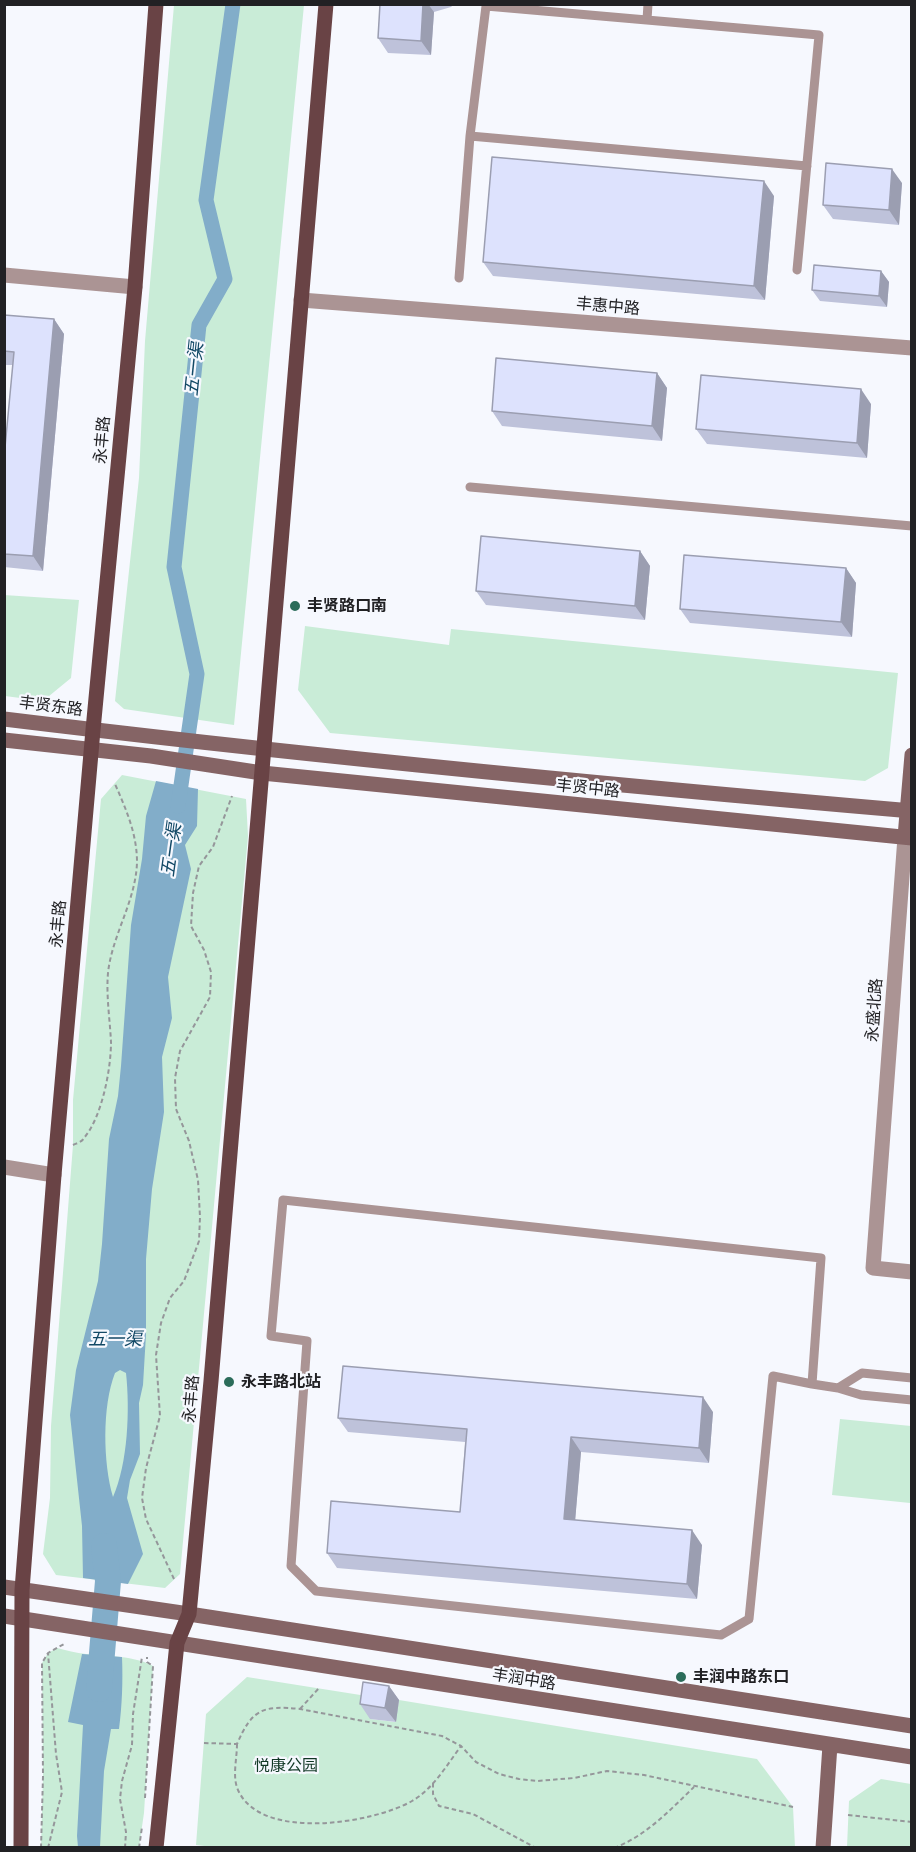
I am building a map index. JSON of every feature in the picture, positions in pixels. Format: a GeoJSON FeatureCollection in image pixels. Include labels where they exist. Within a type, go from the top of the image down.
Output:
{"type":"FeatureCollection","features":[{"type":"Feature","properties":{"kind":"main road","name":"永丰路"},"geometry":{"type":"LineString","coordinates":[[21,1848],[22,1590],[54,1175],[135,287],[156,4]]}},
{"type":"Feature","properties":{"kind":"main road","name":"永丰路"},"geometry":{"type":"LineString","coordinates":[[177,1643],[189,1614],[211,1381],[326,4]]}},
{"type":"Feature","properties":{"kind":"main road"},"geometry":{"type":"LineString","coordinates":[[156,1848],[177,1643]]}},
{"type":"Feature","properties":{"kind":"street"},"geometry":{"type":"LineString","coordinates":[[4,275],[135,287]]}},
{"type":"Feature","properties":{"kind":"street","name":"丰惠中路"},"geometry":{"type":"LineString","coordinates":[[301,300],[912,348]]}},
{"type":"Feature","properties":{"kind":"street","name":"丰贤东路"},"geometry":{"type":"LineString","coordinates":[[4,719],[151,737]]}},
{"type":"Feature","properties":{"kind":"street","name":"丰贤中路"},"geometry":{"type":"LineString","coordinates":[[151,737],[441,768],[910,811]]}},
{"type":"Feature","properties":{"kind":"street"},"geometry":{"type":"LineString","coordinates":[[4,740],[91,750]]}},
{"type":"Feature","properties":{"kind":"street","name":"丰贤中路"},"geometry":{"type":"LineString","coordinates":[[91,750],[204,763],[262,773],[908,838]]}},
{"type":"Feature","properties":{"kind":"street","name":"永盛北路"},"geometry":{"type":"LineString","coordinates":[[912,755],[908,838],[873,1268],[912,1272]]}},
{"type":"Feature","properties":{"kind":"street"},"geometry":{"type":"LineString","coordinates":[[4,1167],[54,1175]]}},
{"type":"Feature","properties":{"kind":"street","name":"丰润中路"},"geometry":{"type":"LineString","coordinates":[[4,1587],[912,1726]]}},
{"type":"Feature","properties":{"kind":"street","name":"丰润中路"},"geometry":{"type":"LineString","coordinates":[[4,1616],[912,1757]]}},
{"type":"Feature","properties":{"kind":"street"},"geometry":{"type":"LineString","coordinates":[[823,1848],[830,1745]]}},
{"type":"Feature","properties":{"kind":"lane"},"geometry":{"type":"LineString","coordinates":[[647,20],[648,4]]}},
{"type":"Feature","properties":{"kind":"lane"},"geometry":{"type":"LineString","coordinates":[[459,278],[470,136],[486,6],[819,34],[797,270]]}},
{"type":"Feature","properties":{"kind":"lane"},"geometry":{"type":"LineString","coordinates":[[470,136],[807,166]]}},
{"type":"Feature","properties":{"kind":"lane"},"geometry":{"type":"LineString","coordinates":[[470,487],[912,526]]}},
{"type":"Feature","properties":{"kind":"lane"},"geometry":{"type":"LineString","coordinates":[[812,1384],[821,1258],[283,1200],[272,1336],[308,1341],[291,1566],[316,1591],[721,1635],[748,1618],[773,1376],[812,1384],[838,1388],[861,1395],[912,1400]]}},
{"type":"Feature","properties":{"kind":"lane"},"geometry":{"type":"LineString","coordinates":[[838,1388],[862,1373],[912,1378]]}},
{"type":"Feature","properties":{"kind":"path"},"geometry":{"type":"LineString","coordinates":[[73,1145],[83,1140],[97,1116],[105,1087],[111,1045],[108,973],[118,932],[129,905],[137,863],[132,822],[115,784]]}},
{"type":"Feature","properties":{"kind":"path"},"geometry":{"type":"LineString","coordinates":[[174,1579],[146,1519],[142,1498],[146,1468],[160,1416],[156,1355],[161,1323],[170,1298],[184,1281],[198,1241],[200,1217],[198,1180],[189,1141],[176,1109],[175,1078],[180,1051],[210,997],[211,972],[204,950],[191,926],[193,893],[199,866],[213,847],[232,796]]}},
{"type":"Feature","properties":{"kind":"path"},"geometry":{"type":"LineString","coordinates":[[41,1848],[42,1663],[48,1653],[64,1644]]}},
{"type":"Feature","properties":{"kind":"path"},"geometry":{"type":"LineString","coordinates":[[48,1653],[56,1754],[62,1792],[48,1848]]}},
{"type":"Feature","properties":{"kind":"path"},"geometry":{"type":"LineString","coordinates":[[125,1848],[126,1832],[120,1799],[122,1780],[132,1745],[134,1714],[145,1657],[147,1662],[153,1666],[145,1801]]}},
{"type":"Feature","properties":{"kind":"path"},"geometry":{"type":"LineString","coordinates":[[300,1709],[319,1688]]}},
{"type":"Feature","properties":{"kind":"path"},"geometry":{"type":"LineString","coordinates":[[461,1746],[433,1783],[415,1800],[392,1811],[339,1823],[303,1823],[274,1817],[256,1810],[244,1800],[235,1781],[237,1744],[245,1724],[260,1710],[280,1707],[442,1736],[461,1746],[476,1762],[499,1774],[519,1779],[538,1781],[574,1778],[607,1770],[644,1775],[793,1807]]}},
{"type":"Feature","properties":{"kind":"path"},"geometry":{"type":"LineString","coordinates":[[204,1743],[237,1744]]}},
{"type":"Feature","properties":{"kind":"path"},"geometry":{"type":"LineString","coordinates":[[433,1783],[433,1794],[439,1806],[473,1814],[536,1848]]}},
{"type":"Feature","properties":{"kind":"path"},"geometry":{"type":"LineString","coordinates":[[614,1848],[638,1836],[654,1824],[694,1787]]}},
{"type":"Feature","properties":{"kind":"path"},"geometry":{"type":"LineString","coordinates":[[848,1815],[912,1822]]}},
{"type":"Feature","properties":{"kind":"path"},"geometry":{"type":"LineString","coordinates":[[139,1848],[143,1823]]}},
{"type":"Feature","properties":{"kind":"green space"},"geometry":{"type":"Polygon","coordinates":[[[174,5],[304,5],[234,725],[124,709],[115,701],[139,478],[145,341],[174,5]]]}},
{"type":"Feature","properties":{"kind":"green space"},"geometry":{"type":"Polygon","coordinates":[[[4,595],[79,600],[71,678],[43,701],[5,696],[4,595]]]}},
{"type":"Feature","properties":{"kind":"green space"},"geometry":{"type":"Polygon","coordinates":[[[305,626],[449,645],[451,629],[898,673],[888,768],[865,781],[330,733],[298,690],[305,626]]]}},
{"type":"Feature","properties":{"kind":"green space"},"geometry":{"type":"Polygon","coordinates":[[[122,775],[246,799],[248,836],[180,1574],[165,1588],[56,1575],[43,1554],[50,1498],[51,1426],[73,1145],[73,1100],[101,799],[122,775]]]}},
{"type":"Feature","properties":{"kind":"green space"},"geometry":{"type":"Polygon","coordinates":[[[840,1419],[911,1426],[910,1503],[832,1495],[840,1419]]]}},
{"type":"Feature","properties":{"kind":"green space"},"geometry":{"type":"Polygon","coordinates":[[[57,1648],[82,1654],[130,1658],[153,1666],[144,1813],[139,1847],[41,1848],[42,1663],[48,1653],[57,1648]]]}},
{"type":"Feature","properties":{"kind":"green space","name":"悦康公园"},"geometry":{"type":"Polygon","coordinates":[[[247,1677],[373,1697],[370,1719],[395,1722],[399,1700],[757,1759],[793,1807],[795,1847],[221,1848],[196,1845],[206,1714],[247,1677]]]}},
{"type":"Feature","properties":{"kind":"green space"},"geometry":{"type":"Polygon","coordinates":[[[881,1779],[911,1784],[911,1847],[847,1847],[849,1801],[881,1779]]]}},
{"type":"Feature","properties":{"kind":"water","name":"五一渠"},"geometry":{"type":"Polygon","coordinates":[[[156,781],[198,789],[197,826],[185,845],[191,869],[168,977],[172,1018],[162,1057],[164,1112],[152,1189],[146,1259],[146,1334],[143,1385],[139,1403],[140,1454],[130,1480],[127,1498],[143,1554],[128,1584],[83,1578],[82,1526],[70,1415],[76,1370],[98,1281],[109,1139],[118,1096],[121,1066],[131,925],[142,859],[146,816],[156,781]],[[120,1370],[115,1373],[106,1418],[107,1468],[113,1497],[122,1468],[127,1436],[126,1373],[120,1370]]]}},
{"type":"Feature","properties":{"kind":"water"},"geometry":{"type":"Polygon","coordinates":[[[82,1654],[122,1657],[119,1729],[111,1729],[104,1771],[100,1847],[78,1847],[83,1725],[68,1722],[82,1654]]]}},
{"type":"Feature","properties":{"kind":"building"},"geometry":{"type":"Polygon","coordinates":[[[380,4],[423,4],[421,41],[378,38],[380,4]]]}},
{"type":"Feature","properties":{"kind":"building"},"geometry":{"type":"Polygon","coordinates":[[[492,157],[764,181],[754,286],[483,262],[492,157]]]}},
{"type":"Feature","properties":{"kind":"building"},"geometry":{"type":"Polygon","coordinates":[[[826,163],[892,169],[889,210],[823,205],[826,163]]]}},
{"type":"Feature","properties":{"kind":"building"},"geometry":{"type":"Polygon","coordinates":[[[814,265],[881,271],[879,296],[812,290],[814,265]]]}},
{"type":"Feature","properties":{"kind":"building"},"geometry":{"type":"Polygon","coordinates":[[[4,315],[54,319],[33,556],[4,554],[4,458],[14,352],[4,351],[4,315]]]}},
{"type":"Feature","properties":{"kind":"building"},"geometry":{"type":"Polygon","coordinates":[[[496,358],[657,373],[652,426],[492,411],[496,358]]]}},
{"type":"Feature","properties":{"kind":"building"},"geometry":{"type":"Polygon","coordinates":[[[701,375],[861,389],[857,443],[696,429],[701,375]]]}},
{"type":"Feature","properties":{"kind":"building"},"geometry":{"type":"Polygon","coordinates":[[[481,536],[640,551],[635,606],[476,591],[481,536]]]}},
{"type":"Feature","properties":{"kind":"building"},"geometry":{"type":"Polygon","coordinates":[[[684,555],[846,568],[841,622],[680,609],[684,555]]]}},
{"type":"Feature","properties":{"kind":"building"},"geometry":{"type":"Polygon","coordinates":[[[343,1366],[703,1397],[699,1448],[571,1437],[564,1519],[692,1530],[687,1584],[327,1553],[331,1501],[460,1512],[467,1429],[338,1418],[343,1366]]]}},
{"type":"Feature","properties":{"kind":"building"},"geometry":{"type":"Polygon","coordinates":[[[363,1682],[389,1686],[385,1708],[360,1704],[363,1682]]]}},
{"type":"Feature","properties":{"kind":"waterway","name":"五一渠"},"geometry":{"type":"LineString","coordinates":[[178,806],[197,674],[174,567],[199,325],[225,279],[206,200],[233,4]]}},
{"type":"Feature","properties":{"kind":"waterway","name":"五一渠"},"geometry":{"type":"LineString","coordinates":[[99,1689],[108,1581],[104,1546]]}},
{"type":"Feature","properties":{"kind":"place","name":"丰贤路口南"},"geometry":{"type":"Point","coordinates":[295,606]}},
{"type":"Feature","properties":{"kind":"place","name":"永丰路北站"},"geometry":{"type":"Point","coordinates":[229,1382]}},
{"type":"Feature","properties":{"kind":"place","name":"丰润中路东口"},"geometry":{"type":"Point","coordinates":[681,1677]}}]}
